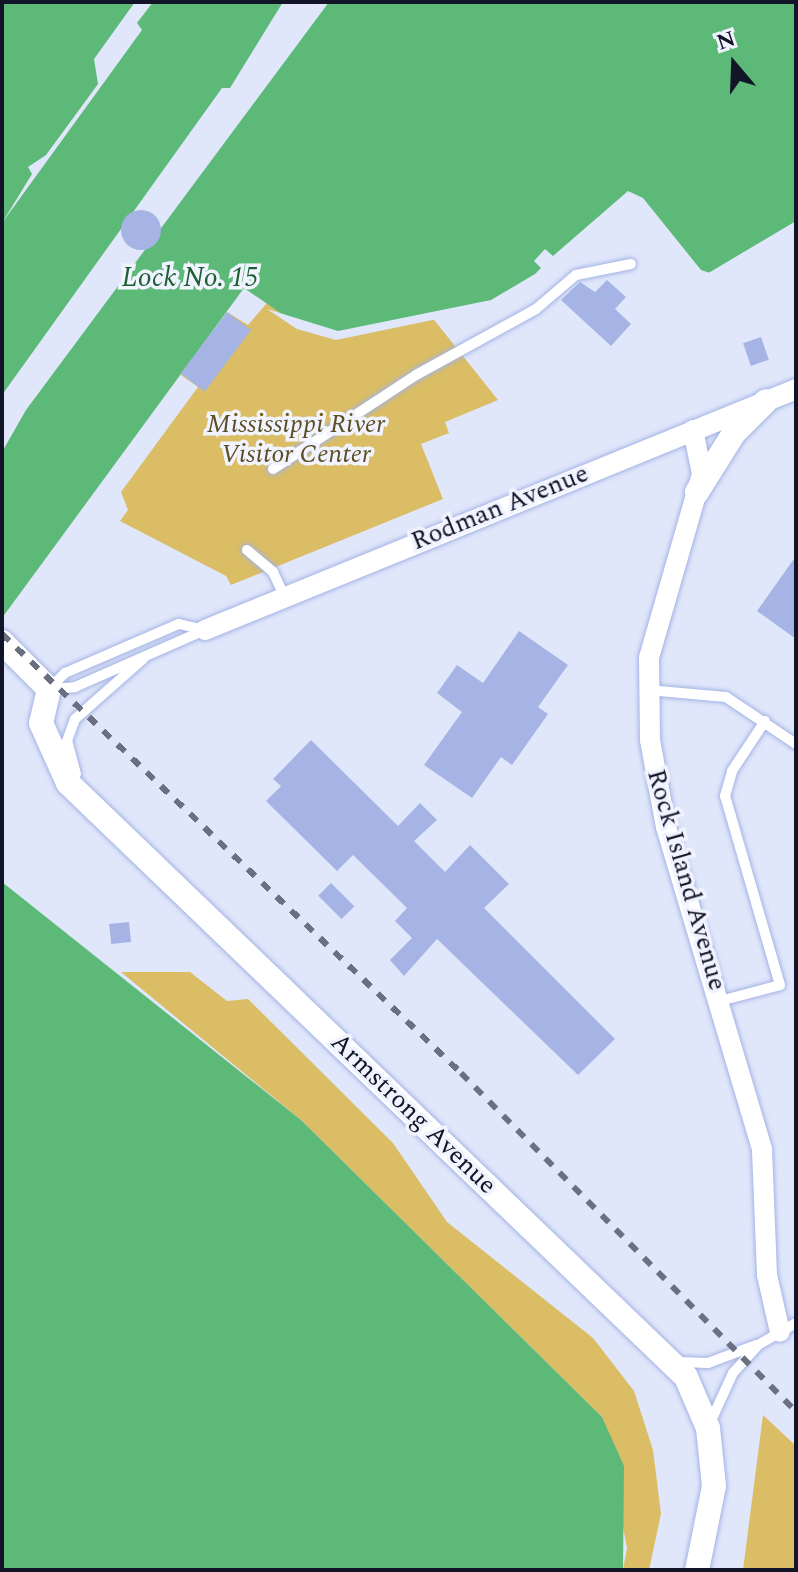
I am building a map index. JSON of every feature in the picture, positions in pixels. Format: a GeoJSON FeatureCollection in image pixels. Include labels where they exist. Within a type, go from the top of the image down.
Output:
{"type":"FeatureCollection","features":[{"type":"Feature","properties":{"kind":"street","name":"Rodman Avenue"},"geometry":{"type":"LineString","coordinates":[[205,630],[796,389]]}},
{"type":"Feature","properties":{"kind":"street"},"geometry":{"type":"LineString","coordinates":[[697,492],[734,433],[766,401]]}},
{"type":"Feature","properties":{"kind":"street","name":"Rock Island Avenue"},"geometry":{"type":"LineString","coordinates":[[693,430],[702,464],[697,492],[669,576],[648,690],[664,819],[762,1150],[767,1275],[788,1327]]}},
{"type":"Feature","properties":{"kind":"street"},"geometry":{"type":"LineString","coordinates":[[2,642],[49,689]]}},
{"type":"Feature","properties":{"kind":"street","name":"Armstrong Avenue"},"geometry":{"type":"LineString","coordinates":[[49,689],[41,723],[62,775],[87,802],[672,1360],[708,1428],[714,1486],[697,1570]]}},
{"type":"Feature","properties":{"kind":"lane"},"geometry":{"type":"LineString","coordinates":[[273,469],[416,375],[536,309],[576,275],[631,264]]}},
{"type":"Feature","properties":{"kind":"lane"},"geometry":{"type":"LineString","coordinates":[[247,550],[273,572],[284,596]]}},
{"type":"Feature","properties":{"kind":"lane","name":"Rodman Avenue"},"geometry":{"type":"LineString","coordinates":[[49,689],[65,673],[179,624],[205,630]]}},
{"type":"Feature","properties":{"kind":"lane","name":"Rodman Avenue"},"geometry":{"type":"LineString","coordinates":[[49,689],[75,687],[205,630]]}},
{"type":"Feature","properties":{"kind":"lane","name":"Rodman Avenue"},"geometry":{"type":"LineString","coordinates":[[87,802],[67,750],[69,730],[143,659]]}},
{"type":"Feature","properties":{"kind":"lane"},"geometry":{"type":"LineString","coordinates":[[648,690],[702,690],[765,721],[796,744]]}},
{"type":"Feature","properties":{"kind":"lane"},"geometry":{"type":"LineString","coordinates":[[720,1001],[780,985],[725,796],[732,771],[765,721]]}},
{"type":"Feature","properties":{"kind":"lane"},"geometry":{"type":"LineString","coordinates":[[672,1360],[708,1363],[758,1345],[788,1327]]}},
{"type":"Feature","properties":{"kind":"lane"},"geometry":{"type":"LineString","coordinates":[[708,1428],[717,1400],[758,1345]]}},
{"type":"Feature","properties":{"kind":"green space","name":"Mississippi River Visitor Center"},"geometry":{"type":"Polygon","coordinates":[[[267,303],[298,325],[431,316],[498,400],[445,422],[449,433],[421,444],[443,499],[231,585],[226,576],[120,521],[128,510],[121,492],[198,387],[181,375],[227,312],[248,325],[267,303]]]}},
{"type":"Feature","properties":{"kind":"green space"},"geometry":{"type":"Polygon","coordinates":[[[121,972],[190,972],[227,1001],[248,999],[393,1143],[447,1222],[593,1338],[634,1391],[653,1450],[661,1514],[649,1570],[623,1570],[627,1548],[602,1417],[301,1120],[121,972]]]}},
{"type":"Feature","properties":{"kind":"green space"},"geometry":{"type":"Polygon","coordinates":[[[763,1415],[796,1446],[796,1570],[743,1570],[763,1415]]]}},
{"type":"Feature","properties":{"kind":"water","name":"Lock No. 15"},"geometry":{"type":"Polygon","coordinates":[[[2,2],[796,2],[796,221],[695,281],[637,202],[610,207],[540,275],[494,303],[336,336],[298,325],[244,288],[2,618],[2,2]]]}},
{"type":"Feature","properties":{"kind":"water"},"geometry":{"type":"Polygon","coordinates":[[[2,882],[301,1120],[602,1417],[624,1466],[623,1570],[2,1570],[2,882]]]}},
{"type":"Feature","properties":{"kind":"pier"},"geometry":{"type":"Polygon","coordinates":[[[135,2],[153,2],[137,23],[142,30],[2,223],[32,174],[28,167],[46,155],[98,84],[94,59],[135,2]]]}},
{"type":"Feature","properties":{"kind":"pier"},"geometry":{"type":"Polygon","coordinates":[[[283,2],[329,2],[26,410],[2,452],[2,395],[222,88],[230,88],[283,2]]]}},
{"type":"Feature","properties":{"kind":"pier"},"geometry":{"type":"Polygon","coordinates":[[[628,191],[643,198],[701,270],[713,274],[693,284],[635,206],[612,210],[543,278],[495,307],[336,340],[297,329],[267,309],[338,331],[491,300],[535,274],[541,268],[534,261],[545,249],[553,256],[628,191]]]}},
{"type":"Feature","properties":{"kind":"building"},"geometry":{"type":"Polygon","coordinates":[[[141,210],[155,216],[161,230],[155,244],[141,250],[127,244],[121,230],[127,216],[141,210]]]}},
{"type":"Feature","properties":{"kind":"building"},"geometry":{"type":"Polygon","coordinates":[[[607,280],[626,297],[615,309],[631,324],[611,346],[561,300],[580,282],[595,292],[607,280]]]}},
{"type":"Feature","properties":{"kind":"building"},"geometry":{"type":"Polygon","coordinates":[[[227,312],[251,330],[205,392],[181,373],[227,312]]]}},
{"type":"Feature","properties":{"kind":"building"},"geometry":{"type":"Polygon","coordinates":[[[761,337],[769,360],[751,366],[743,343],[761,337]]]}},
{"type":"Feature","properties":{"kind":"building"},"geometry":{"type":"Polygon","coordinates":[[[796,556],[796,639],[757,611],[796,556]]]}},
{"type":"Feature","properties":{"kind":"building"},"geometry":{"type":"Polygon","coordinates":[[[519,631],[568,665],[538,707],[548,714],[512,765],[501,757],[472,798],[424,765],[462,712],[437,693],[457,665],[483,683],[519,631]]]}},
{"type":"Feature","properties":{"kind":"building"},"geometry":{"type":"Polygon","coordinates":[[[311,740],[398,826],[420,803],[437,820],[414,841],[445,872],[470,845],[509,884],[484,908],[615,1039],[578,1075],[437,939],[404,976],[390,960],[412,938],[395,921],[407,908],[353,855],[337,871],[266,801],[281,786],[273,779],[311,740]]]}},
{"type":"Feature","properties":{"kind":"building"},"geometry":{"type":"Polygon","coordinates":[[[331,883],[354,906],[342,919],[318,896],[331,883]]]}},
{"type":"Feature","properties":{"kind":"building"},"geometry":{"type":"Polygon","coordinates":[[[129,922],[131,942],[111,944],[109,924],[129,922]]]}},
{"type":"Feature","properties":{"kind":"railway"},"geometry":{"type":"LineString","coordinates":[[2,634],[461,1073],[796,1411]]}}]}
